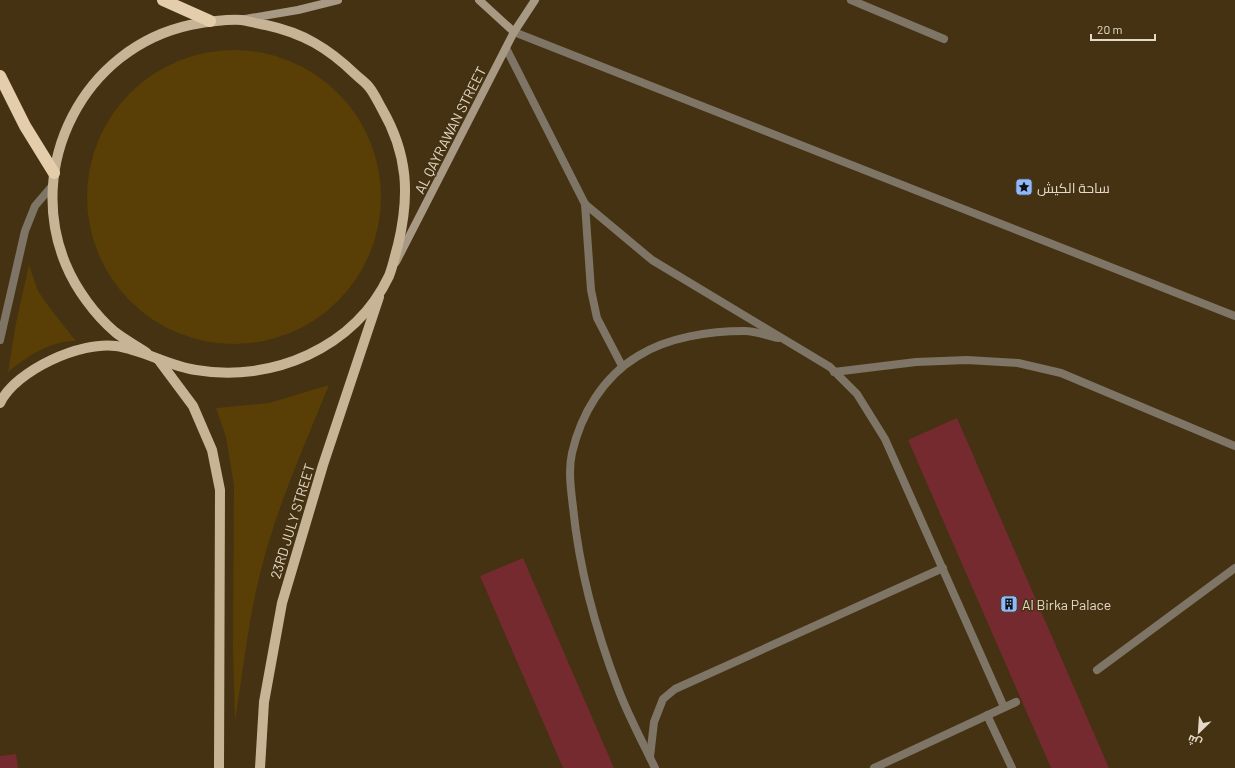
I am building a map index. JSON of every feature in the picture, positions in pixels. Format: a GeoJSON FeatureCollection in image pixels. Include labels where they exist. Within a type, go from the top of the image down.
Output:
{"type":"FeatureCollection","features":[{"type":"Feature","properties":{"kind":"highway"},"geometry":{"type":"LineString","coordinates":[[163,0],[210,21]]}},
{"type":"Feature","properties":{"kind":"highway"},"geometry":{"type":"LineString","coordinates":[[0,76],[25,126],[54,173]]}},
{"type":"Feature","properties":{"kind":"main road"},"geometry":{"type":"LineString","coordinates":[[147,354],[114,330],[86,300],[69,271],[55,226],[52,186],[54,173],[63,135],[80,100],[105,70],[136,46],[172,29],[210,21],[241,20],[298,10],[338,0]]}},
{"type":"Feature","properties":{"kind":"main road"},"geometry":{"type":"LineString","coordinates":[[479,0],[514,32]]}},
{"type":"Feature","properties":{"kind":"main road","name":"AL QAYRAWAN STREET"},"geometry":{"type":"LineString","coordinates":[[391,273],[514,32],[535,0]]}},
{"type":"Feature","properties":{"kind":"main road"},"geometry":{"type":"LineString","coordinates":[[1,397],[27,374],[53,358],[83,349],[114,345],[147,354],[193,370],[229,374],[266,370],[301,360],[338,337],[360,318],[382,288],[391,273],[404,221],[406,177],[394,130],[369,87],[333,53],[290,30],[241,20]]}},
{"type":"Feature","properties":{"kind":"main road","name":"23RD JULY STREET"},"geometry":{"type":"LineString","coordinates":[[260,768],[264,702],[282,602],[323,465],[382,288]]}},
{"type":"Feature","properties":{"kind":"main road"},"geometry":{"type":"LineString","coordinates":[[158,359],[193,406],[212,450],[220,490],[219,768]]}},
{"type":"Feature","properties":{"kind":"lane"},"geometry":{"type":"LineString","coordinates":[[850,0],[944,39]]}},
{"type":"Feature","properties":{"kind":"lane"},"geometry":{"type":"LineString","coordinates":[[514,32],[1235,316]]}},
{"type":"Feature","properties":{"kind":"lane"},"geometry":{"type":"LineString","coordinates":[[506,48],[585,204],[591,290],[597,318],[622,366]]}},
{"type":"Feature","properties":{"kind":"lane"},"geometry":{"type":"LineString","coordinates":[[0,340],[25,231],[36,206],[52,186]]}},
{"type":"Feature","properties":{"kind":"lane"},"geometry":{"type":"LineString","coordinates":[[585,204],[652,260],[786,340],[834,372],[857,394],[885,439],[1004,707]]}},
{"type":"Feature","properties":{"kind":"lane"},"geometry":{"type":"LineString","coordinates":[[655,768],[619,692],[597,626],[576,538],[570,481],[572,454],[583,420],[596,395],[622,366],[648,349],[690,336],[746,331],[786,340]]}},
{"type":"Feature","properties":{"kind":"lane"},"geometry":{"type":"LineString","coordinates":[[834,372],[916,362],[967,360],[1018,363],[1061,373],[1235,446]]}},
{"type":"Feature","properties":{"kind":"lane"},"geometry":{"type":"LineString","coordinates":[[650,758],[654,722],[663,700],[675,689],[943,568]]}},
{"type":"Feature","properties":{"kind":"lane"},"geometry":{"type":"LineString","coordinates":[[1097,670],[1235,568]]}},
{"type":"Feature","properties":{"kind":"lane"},"geometry":{"type":"LineString","coordinates":[[874,768],[1016,702]]}},
{"type":"Feature","properties":{"kind":"lane"},"geometry":{"type":"LineString","coordinates":[[987,715],[1012,768]]}},
{"type":"Feature","properties":{"kind":"shaded area"},"geometry":{"type":"Polygon","coordinates":[[[220,50],[248,50],[277,56],[303,67],[327,83],[348,104],[364,128],[375,154],[381,183],[381,211],[375,240],[370,253],[356,279],[338,301],[327,311],[303,327],[277,338],[248,344],[220,344],[191,338],[165,327],[141,311],[120,290],[104,266],[93,240],[87,211],[87,183],[93,154],[104,128],[120,104],[141,83],[165,67],[191,56],[220,50]]]}},
{"type":"Feature","properties":{"kind":"shaded area"},"geometry":{"type":"Polygon","coordinates":[[[29,265],[38,291],[76,341],[58,343],[40,350],[8,372],[16,323],[29,265]]]}},
{"type":"Feature","properties":{"kind":"shaded area"},"geometry":{"type":"Polygon","coordinates":[[[329,385],[282,502],[260,574],[252,610],[235,721],[233,647],[234,486],[226,437],[216,408],[269,403],[329,385]]]}},
{"type":"Feature","properties":{"kind":"building","name":"Al Birka Palace"},"geometry":{"type":"Polygon","coordinates":[[[957,418],[1109,768],[1051,768],[908,440],[957,418]]]}},
{"type":"Feature","properties":{"kind":"building"},"geometry":{"type":"Polygon","coordinates":[[[523,558],[614,768],[563,768],[480,576],[523,558]]]}},
{"type":"Feature","properties":{"kind":"building"},"geometry":{"type":"Polygon","coordinates":[[[16,754],[18,768],[0,768],[0,756],[16,754]]]}},
{"type":"Feature","properties":{"kind":"place","name":"ساحة الكيش"},"geometry":{"type":"Point","coordinates":[1024,187]}},
{"type":"Feature","properties":{"kind":"place","name":"Al Birka Palace"},"geometry":{"type":"Point","coordinates":[1009,604]}}]}
